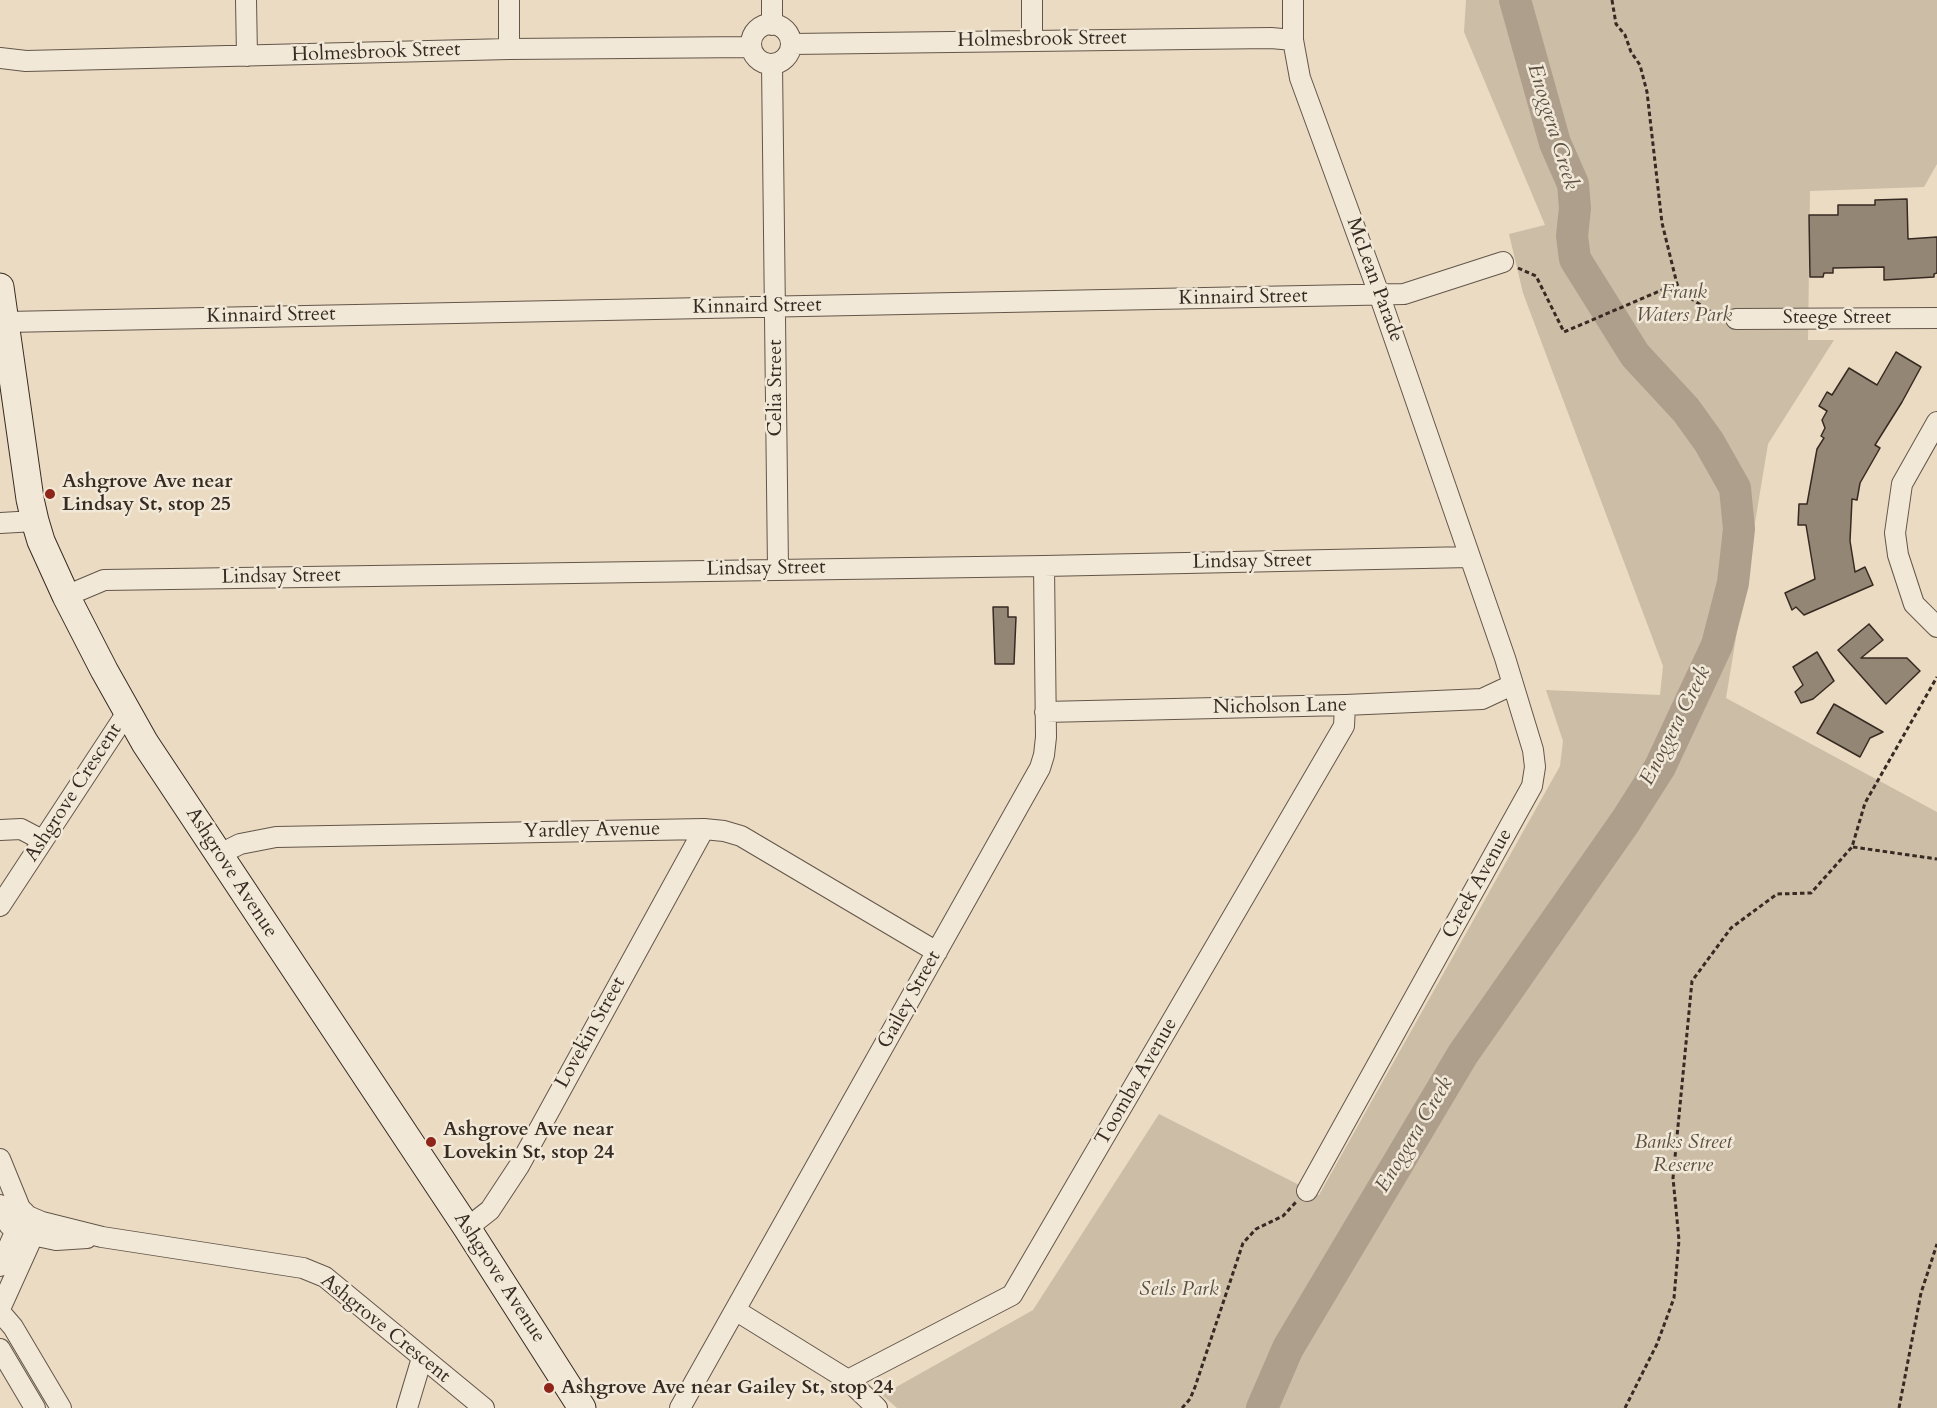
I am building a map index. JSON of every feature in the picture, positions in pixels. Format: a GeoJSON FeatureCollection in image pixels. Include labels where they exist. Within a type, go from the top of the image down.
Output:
{"type":"FeatureCollection","features":[{"type":"Feature","properties":{"kind":"main road","name":"Ashgrove Avenue"},"geometry":{"type":"LineString","coordinates":[[0,287],[35,521],[41,541],[66,596],[104,670],[146,743],[218,855],[467,1228],[582,1408]]}},
{"type":"Feature","properties":{"kind":"street"},"geometry":{"type":"LineString","coordinates":[[246,0],[247,56]]}},
{"type":"Feature","properties":{"kind":"street"},"geometry":{"type":"LineString","coordinates":[[508,0],[509,49]]}},
{"type":"Feature","properties":{"kind":"street"},"geometry":{"type":"LineString","coordinates":[[772,0],[772,25]]}},
{"type":"Feature","properties":{"kind":"street"},"geometry":{"type":"LineString","coordinates":[[1032,0],[1032,40]]}},
{"type":"Feature","properties":{"kind":"street","name":"McLean Parade"},"geometry":{"type":"LineString","coordinates":[[1293,0],[1293,40],[1300,78],[1380,294],[1470,557]]}},
{"type":"Feature","properties":{"kind":"street"},"geometry":{"type":"LineString","coordinates":[[772,25],[782,27],[787,32],[791,44],[787,57],[772,64],[759,60],[751,47],[756,31],[772,25]]}},
{"type":"Feature","properties":{"kind":"street","name":"Holmesbrook Street"},"geometry":{"type":"LineString","coordinates":[[791,44],[1264,38],[1293,40]]}},
{"type":"Feature","properties":{"kind":"street","name":"Holmesbrook Street"},"geometry":{"type":"LineString","coordinates":[[0,58],[26,61],[509,49],[751,47]]}},
{"type":"Feature","properties":{"kind":"street","name":"Celia Street"},"geometry":{"type":"LineString","coordinates":[[772,64],[778,568]]}},
{"type":"Feature","properties":{"kind":"street","name":"Kinnaird Street"},"geometry":{"type":"LineString","coordinates":[[6,322],[1404,294],[1503,262]]}},
{"type":"Feature","properties":{"kind":"street","name":"Steege Street"},"geometry":{"type":"LineString","coordinates":[[1737,319],[1937,318]]}},
{"type":"Feature","properties":{"kind":"street"},"geometry":{"type":"LineString","coordinates":[[1937,422],[1902,484],[1895,533],[1898,555],[1914,604],[1937,627]]}},
{"type":"Feature","properties":{"kind":"street"},"geometry":{"type":"LineString","coordinates":[[0,523],[35,521]]}},
{"type":"Feature","properties":{"kind":"street","name":"Lindsay Street"},"geometry":{"type":"LineString","coordinates":[[66,596],[104,580],[778,568],[1044,566],[1470,557]]}},
{"type":"Feature","properties":{"kind":"street","name":"Creek Avenue"},"geometry":{"type":"LineString","coordinates":[[1307,1191],[1532,786],[1535,767],[1533,750],[1505,658],[1470,557]]}},
{"type":"Feature","properties":{"kind":"street","name":"Gailey Street"},"geometry":{"type":"LineString","coordinates":[[680,1408],[1040,768],[1046,737],[1044,566]]}},
{"type":"Feature","properties":{"kind":"street","name":"Nicholson Lane"},"geometry":{"type":"LineString","coordinates":[[1045,712],[1345,705],[1482,699],[1512,685]]}},
{"type":"Feature","properties":{"kind":"street","name":"Toomba Avenue"},"geometry":{"type":"LineString","coordinates":[[848,1380],[1012,1295],[1344,726],[1345,705]]}},
{"type":"Feature","properties":{"kind":"street","name":"Ashgrove Crescent"},"geometry":{"type":"LineString","coordinates":[[0,906],[128,711]]}},
{"type":"Feature","properties":{"kind":"street"},"geometry":{"type":"LineString","coordinates":[[0,830],[21,829],[42,840]]}},
{"type":"Feature","properties":{"kind":"street","name":"Yardley Avenue"},"geometry":{"type":"LineString","coordinates":[[218,855],[240,844],[276,837],[704,829],[724,831],[741,836],[937,952]]}},
{"type":"Feature","properties":{"kind":"street","name":"Lovekin Street"},"geometry":{"type":"LineString","coordinates":[[467,1228],[490,1210],[519,1166],[704,829]]}},
{"type":"Feature","properties":{"kind":"street"},"geometry":{"type":"LineString","coordinates":[[0,1159],[27,1228],[0,1311],[13,1327],[61,1408]]}},
{"type":"Feature","properties":{"kind":"street"},"geometry":{"type":"LineString","coordinates":[[0,1205],[6,1220],[27,1228]]}},
{"type":"Feature","properties":{"kind":"street"},"geometry":{"type":"LineString","coordinates":[[0,1266],[27,1228]]}},
{"type":"Feature","properties":{"kind":"street","name":"Ashgrove Crescent"},"geometry":{"type":"LineString","coordinates":[[27,1228],[59,1240],[102,1237],[303,1268],[315,1272],[332,1282],[422,1359],[484,1408]]}},
{"type":"Feature","properties":{"kind":"street"},"geometry":{"type":"LineString","coordinates":[[735,1310],[848,1380],[877,1408]]}},
{"type":"Feature","properties":{"kind":"street"},"geometry":{"type":"LineString","coordinates":[[0,1349],[35,1408]]}},
{"type":"Feature","properties":{"kind":"street"},"geometry":{"type":"LineString","coordinates":[[407,1408],[422,1359]]}},
{"type":"Feature","properties":{"kind":"path"},"geometry":{"type":"LineString","coordinates":[[1612,0],[1616,24],[1625,35],[1631,52],[1640,65],[1647,92],[1662,223],[1677,284],[1681,292],[1718,316],[1737,319]]}},
{"type":"Feature","properties":{"kind":"path"},"geometry":{"type":"LineString","coordinates":[[1503,262],[1536,276],[1564,332],[1677,284]]}},
{"type":"Feature","properties":{"kind":"path"},"geometry":{"type":"LineString","coordinates":[[1625,1408],[1657,1344],[1674,1298],[1679,1240],[1673,1178],[1692,981],[1731,928],[1777,894],[1811,893],[1852,847],[1865,803],[1937,677]]}},
{"type":"Feature","properties":{"kind":"path"},"geometry":{"type":"LineString","coordinates":[[1852,847],[1937,859]]}},
{"type":"Feature","properties":{"kind":"path"},"geometry":{"type":"LineString","coordinates":[[1182,1408],[1190,1399],[1195,1387],[1243,1243],[1256,1229],[1282,1216],[1307,1191]]}},
{"type":"Feature","properties":{"kind":"path"},"geometry":{"type":"LineString","coordinates":[[1899,1408],[1921,1293],[1937,1244]]}},
{"type":"Feature","properties":{"kind":"green space"},"geometry":{"type":"Polygon","coordinates":[[[1466,0],[1937,0],[1937,164],[1924,187],[1810,191],[1808,340],[1834,340],[1768,444],[1726,698],[1937,812],[1937,1408],[897,1408],[882,1395],[1033,1310],[1159,1114],[1319,1195],[1560,766],[1563,741],[1546,690],[1660,695],[1663,666],[1523,293],[1509,234],[1545,225],[1464,32],[1466,0]]]}},
{"type":"Feature","properties":{"kind":"building"},"geometry":{"type":"Polygon","coordinates":[[[1907,199],[1908,239],[1937,237],[1937,273],[1934,277],[1884,280],[1884,267],[1833,268],[1833,273],[1824,273],[1823,277],[1810,277],[1809,215],[1838,215],[1838,205],[1875,205],[1875,200],[1907,199]]]}},
{"type":"Feature","properties":{"kind":"building"},"geometry":{"type":"Polygon","coordinates":[[[1896,352],[1921,367],[1875,445],[1880,448],[1860,483],[1857,500],[1852,499],[1850,541],[1855,572],[1865,567],[1873,585],[1804,615],[1796,607],[1792,610],[1785,593],[1815,579],[1806,525],[1798,525],[1799,504],[1807,504],[1817,449],[1824,438],[1821,436],[1825,428],[1822,420],[1827,411],[1819,406],[1827,392],[1832,395],[1849,368],[1877,385],[1896,352]]]}},
{"type":"Feature","properties":{"kind":"building"},"geometry":{"type":"Polygon","coordinates":[[[993,607],[1008,607],[1008,617],[1016,617],[1014,664],[995,664],[993,607]]]}},
{"type":"Feature","properties":{"kind":"building"},"geometry":{"type":"Polygon","coordinates":[[[1869,624],[1883,640],[1861,658],[1907,658],[1920,671],[1886,704],[1838,650],[1869,624]]]}},
{"type":"Feature","properties":{"kind":"building"},"geometry":{"type":"Polygon","coordinates":[[[1817,652],[1834,681],[1813,699],[1801,703],[1795,692],[1803,685],[1793,667],[1817,652]]]}},
{"type":"Feature","properties":{"kind":"building"},"geometry":{"type":"Polygon","coordinates":[[[1834,704],[1883,732],[1870,738],[1860,757],[1817,733],[1834,704]]]}},
{"type":"Feature","properties":{"kind":"waterway","name":"Enoggera Creek"},"geometry":{"type":"LineString","coordinates":[[1262,1408],[1288,1348],[1463,1054],[1625,822],[1660,767],[1717,645],[1733,583],[1739,529],[1735,488],[1709,442],[1686,410],[1635,355],[1575,259],[1572,236],[1575,208],[1573,184],[1555,143],[1515,0]]}},
{"type":"Feature","properties":{"kind":"place","name":"Ashgrove Ave near Lindsay St, stop 25"},"geometry":{"type":"Point","coordinates":[50,494]}},
{"type":"Feature","properties":{"kind":"place","name":"Ashgrove Ave near Lovekin St, stop 24"},"geometry":{"type":"Point","coordinates":[431,1142]}},
{"type":"Feature","properties":{"kind":"place","name":"Ashgrove Ave near Gailey St, stop 24"},"geometry":{"type":"Point","coordinates":[549,1388]}},
{"type":"Feature","properties":{"kind":"park label","name":"Frank Waters Park"},"geometry":{"type":"Point","coordinates":[1684,304]}},
{"type":"Feature","properties":{"kind":"park label","name":"Banks Street Reserve"},"geometry":{"type":"Point","coordinates":[1683,1154]}},
{"type":"Feature","properties":{"kind":"park label","name":"Seils Park"},"geometry":{"type":"Point","coordinates":[1179,1290]}}]}
